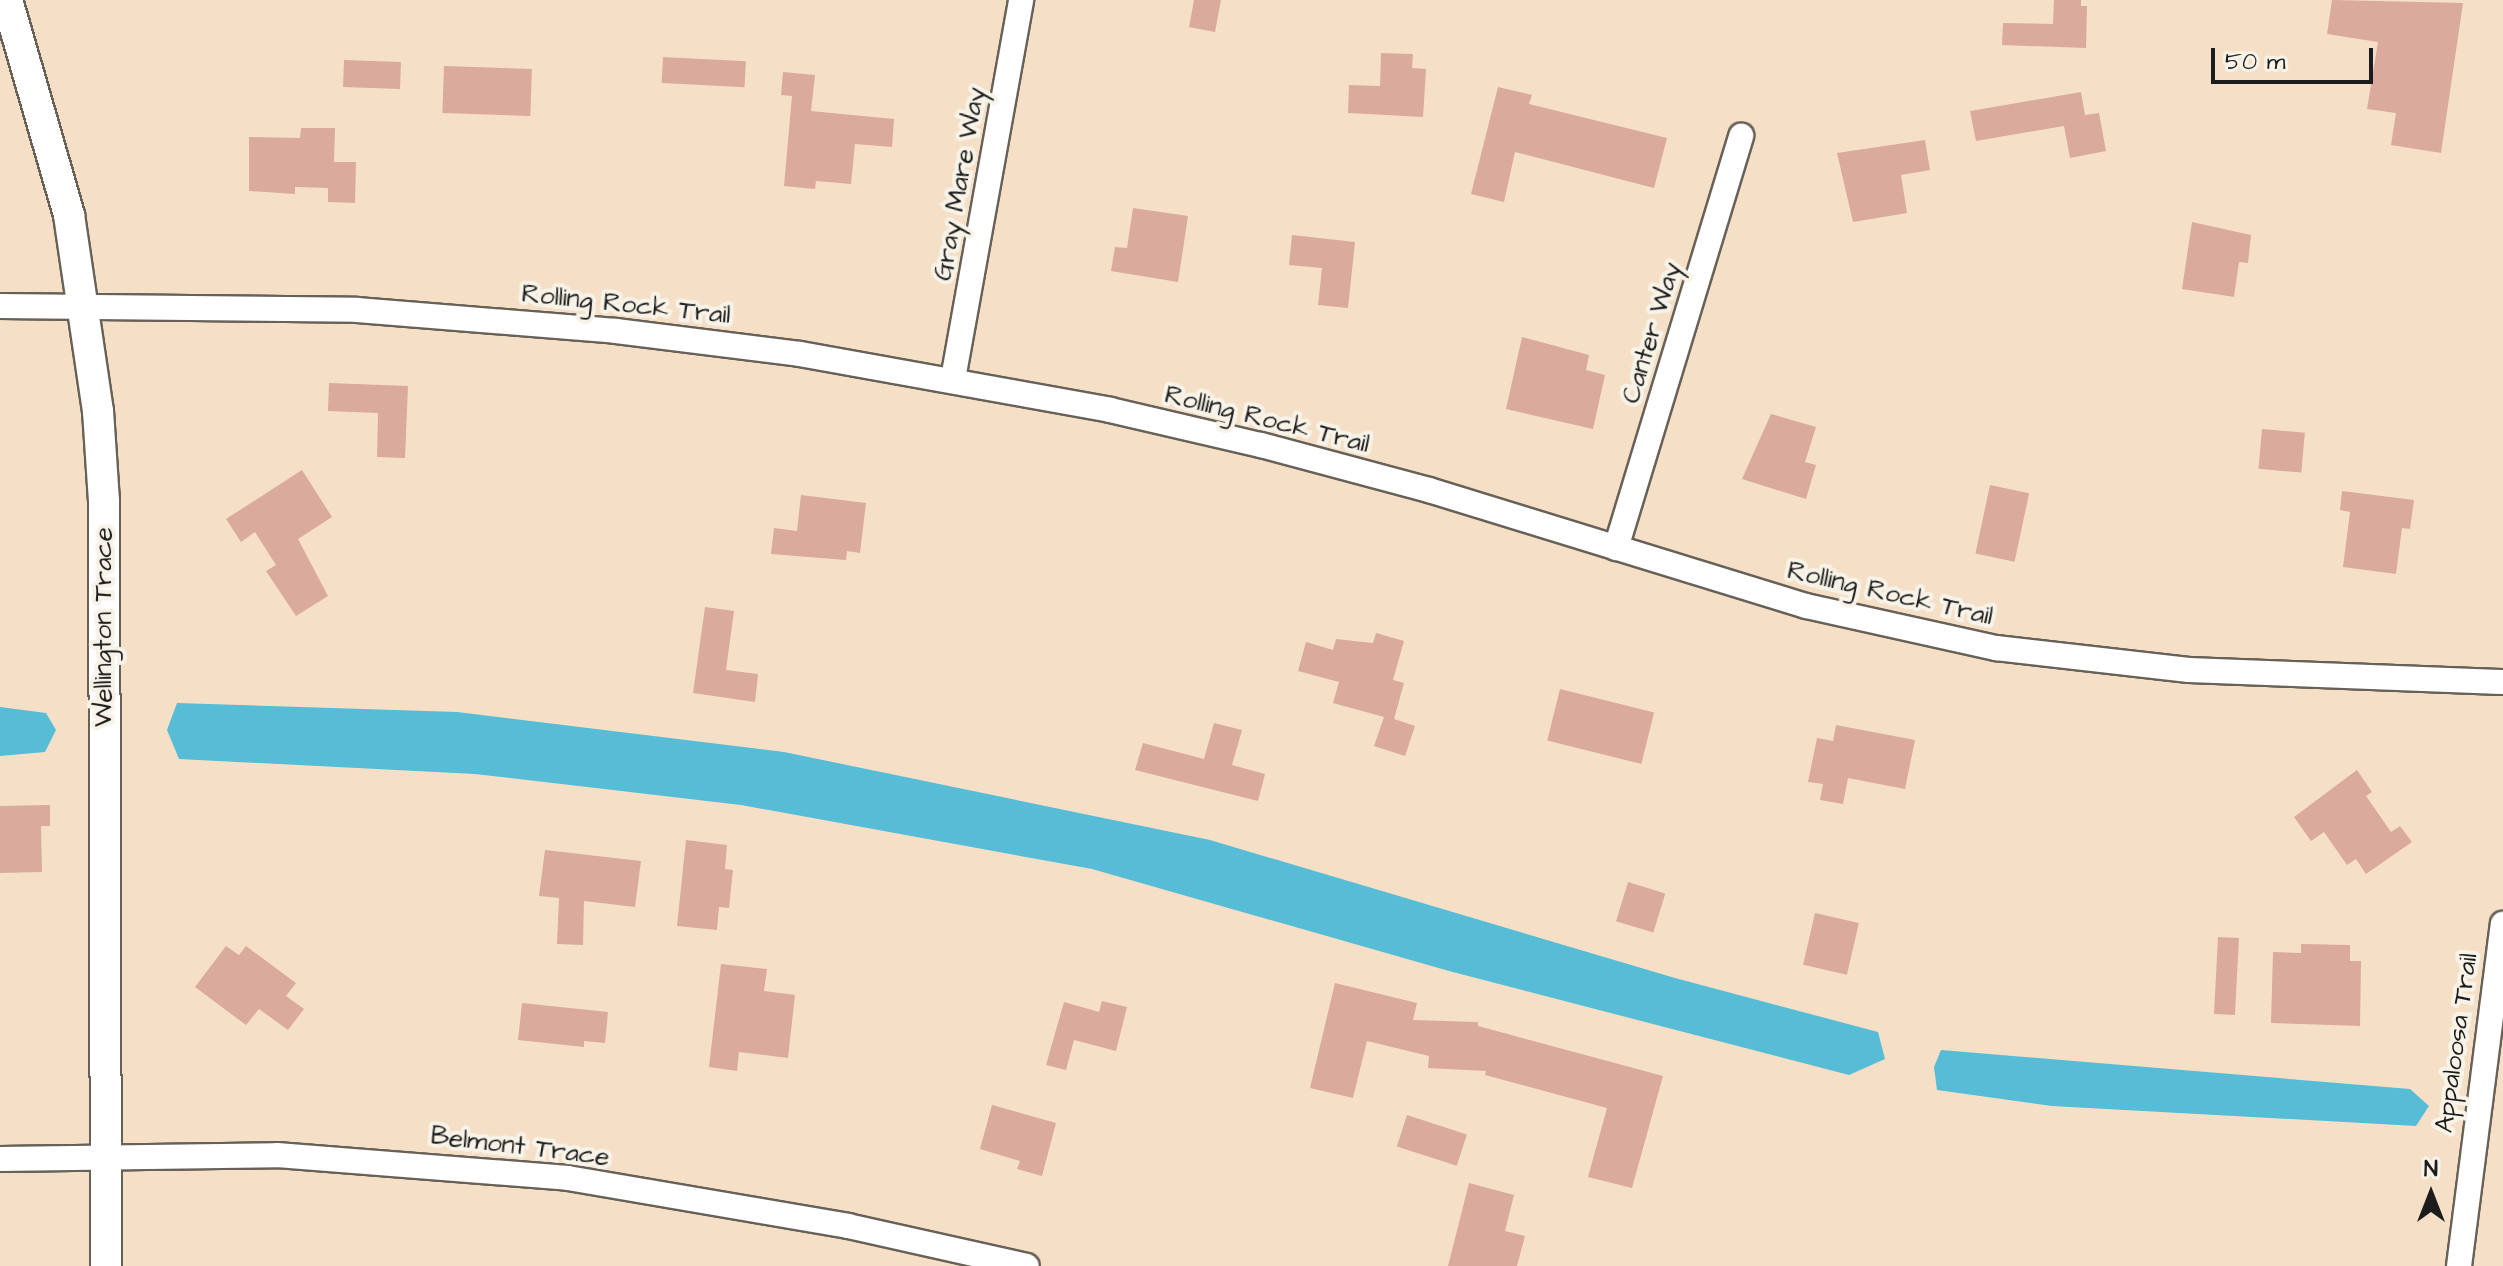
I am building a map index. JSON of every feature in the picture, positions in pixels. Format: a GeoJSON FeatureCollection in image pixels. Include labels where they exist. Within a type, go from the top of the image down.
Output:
{"type":"FeatureCollection","features":[{"type":"Feature","properties":{"kind":"street","name":"Wellington Trace"},"geometry":{"type":"LineString","coordinates":[[7,0],[54,148],[86,304],[104,501],[106,1266]]}},
{"type":"Feature","properties":{"kind":"street","name":"Gray Mare Way"},"geometry":{"type":"LineString","coordinates":[[953,379],[1021,0]]}},
{"type":"Feature","properties":{"kind":"street","name":"Canter Way"},"geometry":{"type":"LineString","coordinates":[[1616,548],[1741,136]]}},
{"type":"Feature","properties":{"kind":"street","name":"Rolling Rock Trail"},"geometry":{"type":"LineString","coordinates":[[0,306],[86,304],[302,308],[512,321],[800,354],[953,379],[1261,445],[1806,606],[1996,648],[2189,670],[2503,682]]}},
{"type":"Feature","properties":{"kind":"street","name":"Appaloosa Trail"},"geometry":{"type":"LineString","coordinates":[[2459,1266],[2503,924]]}},
{"type":"Feature","properties":{"kind":"street","name":"Belmont Trace"},"geometry":{"type":"LineString","coordinates":[[0,1159],[277,1155],[568,1178],[848,1226],[1027,1266]]}},
{"type":"Feature","properties":{"kind":"water"},"geometry":{"type":"Polygon","coordinates":[[[177,703],[457,712],[784,752],[1210,840],[1675,978],[1878,1032],[1885,1059],[1849,1075],[1449,971],[1092,869],[741,805],[475,774],[179,759],[167,730],[177,703]]]}},
{"type":"Feature","properties":{"kind":"water"},"geometry":{"type":"Polygon","coordinates":[[[0,707],[46,713],[56,730],[45,752],[0,756],[0,707]]]}},
{"type":"Feature","properties":{"kind":"water"},"geometry":{"type":"Polygon","coordinates":[[[1941,1050],[2410,1089],[2429,1106],[2416,1126],[2052,1106],[1937,1090],[1934,1067],[1941,1050]]]}},
{"type":"Feature","properties":{"kind":"building"},"geometry":{"type":"Polygon","coordinates":[[[1194,0],[1221,0],[1215,32],[1189,27],[1194,0]]]}},
{"type":"Feature","properties":{"kind":"building"},"geometry":{"type":"Polygon","coordinates":[[[2054,0],[2081,0],[2081,6],[2087,6],[2086,48],[2002,45],[2003,23],[2053,24],[2054,0]]]}},
{"type":"Feature","properties":{"kind":"building"},"geometry":{"type":"Polygon","coordinates":[[[2332,0],[2463,3],[2441,153],[2391,145],[2396,113],[2367,109],[2378,42],[2327,34],[2332,0]]]}},
{"type":"Feature","properties":{"kind":"building"},"geometry":{"type":"Polygon","coordinates":[[[1381,53],[1413,54],[1412,68],[1426,69],[1423,117],[1348,113],[1349,85],[1380,86],[1381,53]]]}},
{"type":"Feature","properties":{"kind":"building"},"geometry":{"type":"Polygon","coordinates":[[[663,57],[746,61],[745,87],[662,83],[663,57]]]}},
{"type":"Feature","properties":{"kind":"building"},"geometry":{"type":"Polygon","coordinates":[[[344,60],[401,62],[400,89],[343,87],[344,60]]]}},
{"type":"Feature","properties":{"kind":"building"},"geometry":{"type":"Polygon","coordinates":[[[444,66],[532,69],[530,116],[442,113],[444,66]]]}},
{"type":"Feature","properties":{"kind":"building"},"geometry":{"type":"Polygon","coordinates":[[[783,72],[815,75],[811,111],[894,119],[892,147],[855,144],[851,184],[816,181],[815,189],[784,186],[792,96],[781,95],[783,72]]]}},
{"type":"Feature","properties":{"kind":"building"},"geometry":{"type":"Polygon","coordinates":[[[1498,87],[1532,95],[1529,104],[1667,138],[1654,188],[1515,152],[1504,202],[1471,194],[1498,87]]]}},
{"type":"Feature","properties":{"kind":"building"},"geometry":{"type":"Polygon","coordinates":[[[2081,92],[2085,115],[2099,113],[2106,151],[2070,158],[2064,126],[1976,141],[1970,111],[2081,92]]]}},
{"type":"Feature","properties":{"kind":"building"},"geometry":{"type":"Polygon","coordinates":[[[301,128],[335,128],[334,162],[356,162],[355,203],[328,202],[328,188],[295,187],[295,194],[249,191],[249,137],[300,138],[301,128]]]}},
{"type":"Feature","properties":{"kind":"building"},"geometry":{"type":"Polygon","coordinates":[[[1925,140],[1930,170],[1901,175],[1907,213],[1853,222],[1837,153],[1925,140]]]}},
{"type":"Feature","properties":{"kind":"building"},"geometry":{"type":"Polygon","coordinates":[[[1133,208],[1188,216],[1178,282],[1111,271],[1115,247],[1127,248],[1133,208]]]}},
{"type":"Feature","properties":{"kind":"building"},"geometry":{"type":"Polygon","coordinates":[[[2192,222],[2251,235],[2248,263],[2239,262],[2234,297],[2182,289],[2192,222]]]}},
{"type":"Feature","properties":{"kind":"building"},"geometry":{"type":"Polygon","coordinates":[[[1292,235],[1355,242],[1348,308],[1318,305],[1322,268],[1289,265],[1292,235]]]}},
{"type":"Feature","properties":{"kind":"building"},"geometry":{"type":"Polygon","coordinates":[[[1522,337],[1589,355],[1586,370],[1605,375],[1593,429],[1506,409],[1522,337]]]}},
{"type":"Feature","properties":{"kind":"building"},"geometry":{"type":"Polygon","coordinates":[[[329,383],[408,386],[405,458],[377,457],[378,413],[328,411],[329,383]]]}},
{"type":"Feature","properties":{"kind":"building"},"geometry":{"type":"Polygon","coordinates":[[[1771,414],[1816,427],[1805,462],[1816,465],[1806,499],[1742,479],[1771,414]]]}},
{"type":"Feature","properties":{"kind":"building"},"geometry":{"type":"Polygon","coordinates":[[[2262,429],[2305,433],[2301,473],[2259,469],[2262,429]]]}},
{"type":"Feature","properties":{"kind":"building"},"geometry":{"type":"Polygon","coordinates":[[[302,470],[332,517],[298,539],[328,596],[296,616],[266,571],[276,565],[255,532],[241,542],[226,519],[302,470]]]}},
{"type":"Feature","properties":{"kind":"building"},"geometry":{"type":"Polygon","coordinates":[[[1990,485],[2029,493],[2015,562],[1975,553],[1990,485]]]}},
{"type":"Feature","properties":{"kind":"building"},"geometry":{"type":"Polygon","coordinates":[[[2342,491],[2414,500],[2410,529],[2402,528],[2396,574],[2343,567],[2350,512],[2340,510],[2342,491]]]}},
{"type":"Feature","properties":{"kind":"building"},"geometry":{"type":"Polygon","coordinates":[[[801,495],[866,503],[860,553],[847,551],[846,560],[771,554],[774,528],[797,531],[801,495]]]}},
{"type":"Feature","properties":{"kind":"building"},"geometry":{"type":"Polygon","coordinates":[[[705,607],[734,611],[726,670],[758,674],[755,702],[693,693],[705,607]]]}},
{"type":"Feature","properties":{"kind":"building"},"geometry":{"type":"Polygon","coordinates":[[[1376,633],[1404,641],[1393,680],[1404,683],[1394,719],[1415,726],[1405,756],[1374,746],[1384,717],[1333,703],[1339,682],[1298,671],[1306,642],[1333,650],[1336,639],[1373,643],[1376,633]]]}},
{"type":"Feature","properties":{"kind":"building"},"geometry":{"type":"Polygon","coordinates":[[[1560,689],[1654,712],[1641,764],[1547,740],[1560,689]]]}},
{"type":"Feature","properties":{"kind":"building"},"geometry":{"type":"Polygon","coordinates":[[[1214,723],[1242,730],[1232,765],[1265,774],[1258,801],[1135,770],[1143,743],[1204,759],[1214,723]]]}},
{"type":"Feature","properties":{"kind":"building"},"geometry":{"type":"Polygon","coordinates":[[[1836,725],[1915,740],[1905,789],[1848,778],[1843,804],[1820,800],[1823,784],[1808,782],[1817,738],[1833,741],[1836,725]]]}},
{"type":"Feature","properties":{"kind":"building"},"geometry":{"type":"Polygon","coordinates":[[[2357,770],[2372,792],[2366,796],[2391,832],[2400,826],[2412,842],[2366,874],[2356,859],[2347,865],[2324,832],[2311,841],[2294,817],[2357,770]]]}},
{"type":"Feature","properties":{"kind":"building"},"geometry":{"type":"Polygon","coordinates":[[[50,805],[50,826],[41,826],[42,872],[0,873],[0,806],[50,805]]]}},
{"type":"Feature","properties":{"kind":"building"},"geometry":{"type":"Polygon","coordinates":[[[686,840],[727,845],[725,869],[733,870],[729,908],[719,907],[717,930],[677,926],[686,840]]]}},
{"type":"Feature","properties":{"kind":"building"},"geometry":{"type":"Polygon","coordinates":[[[545,850],[641,861],[635,907],[584,901],[583,945],[557,944],[559,898],[539,896],[545,850]]]}},
{"type":"Feature","properties":{"kind":"building"},"geometry":{"type":"Polygon","coordinates":[[[1628,882],[1665,893],[1653,933],[1616,921],[1628,882]]]}},
{"type":"Feature","properties":{"kind":"building"},"geometry":{"type":"Polygon","coordinates":[[[1815,913],[1859,923],[1847,975],[1803,965],[1815,913]]]}},
{"type":"Feature","properties":{"kind":"building"},"geometry":{"type":"Polygon","coordinates":[[[2218,937],[2239,938],[2235,1015],[2214,1014],[2218,937]]]}},
{"type":"Feature","properties":{"kind":"building"},"geometry":{"type":"Polygon","coordinates":[[[2301,944],[2350,945],[2350,961],[2361,961],[2360,1026],[2271,1023],[2273,952],[2301,953],[2301,944]]]}},
{"type":"Feature","properties":{"kind":"building"},"geometry":{"type":"Polygon","coordinates":[[[226,946],[239,955],[246,946],[296,983],[286,996],[304,1009],[288,1030],[259,1009],[246,1025],[195,987],[226,946]]]}},
{"type":"Feature","properties":{"kind":"building"},"geometry":{"type":"Polygon","coordinates":[[[721,964],[767,969],[764,991],[795,995],[788,1058],[739,1052],[737,1071],[709,1067],[721,964]]]}},
{"type":"Feature","properties":{"kind":"building"},"geometry":{"type":"Polygon","coordinates":[[[1335,983],[1417,1003],[1413,1020],[1478,1022],[1478,1026],[1663,1076],[1632,1188],[1588,1177],[1607,1108],[1485,1075],[1486,1071],[1428,1068],[1429,1056],[1367,1041],[1353,1098],[1310,1088],[1335,983]]]}},
{"type":"Feature","properties":{"kind":"building"},"geometry":{"type":"Polygon","coordinates":[[[1102,1001],[1127,1007],[1116,1051],[1074,1040],[1066,1070],[1046,1065],[1064,1002],[1099,1012],[1102,1001]]]}},
{"type":"Feature","properties":{"kind":"building"},"geometry":{"type":"Polygon","coordinates":[[[522,1003],[608,1012],[605,1043],[584,1041],[584,1047],[518,1040],[522,1003]]]}},
{"type":"Feature","properties":{"kind":"building"},"geometry":{"type":"Polygon","coordinates":[[[992,1105],[1056,1123],[1042,1176],[1017,1169],[1020,1161],[980,1149],[992,1105]]]}},
{"type":"Feature","properties":{"kind":"building"},"geometry":{"type":"Polygon","coordinates":[[[1407,1115],[1467,1134],[1457,1166],[1397,1146],[1407,1115]]]}},
{"type":"Feature","properties":{"kind":"building"},"geometry":{"type":"Polygon","coordinates":[[[1469,1183],[1514,1195],[1505,1231],[1525,1236],[1517,1266],[1448,1266],[1469,1183]]]}}]}
